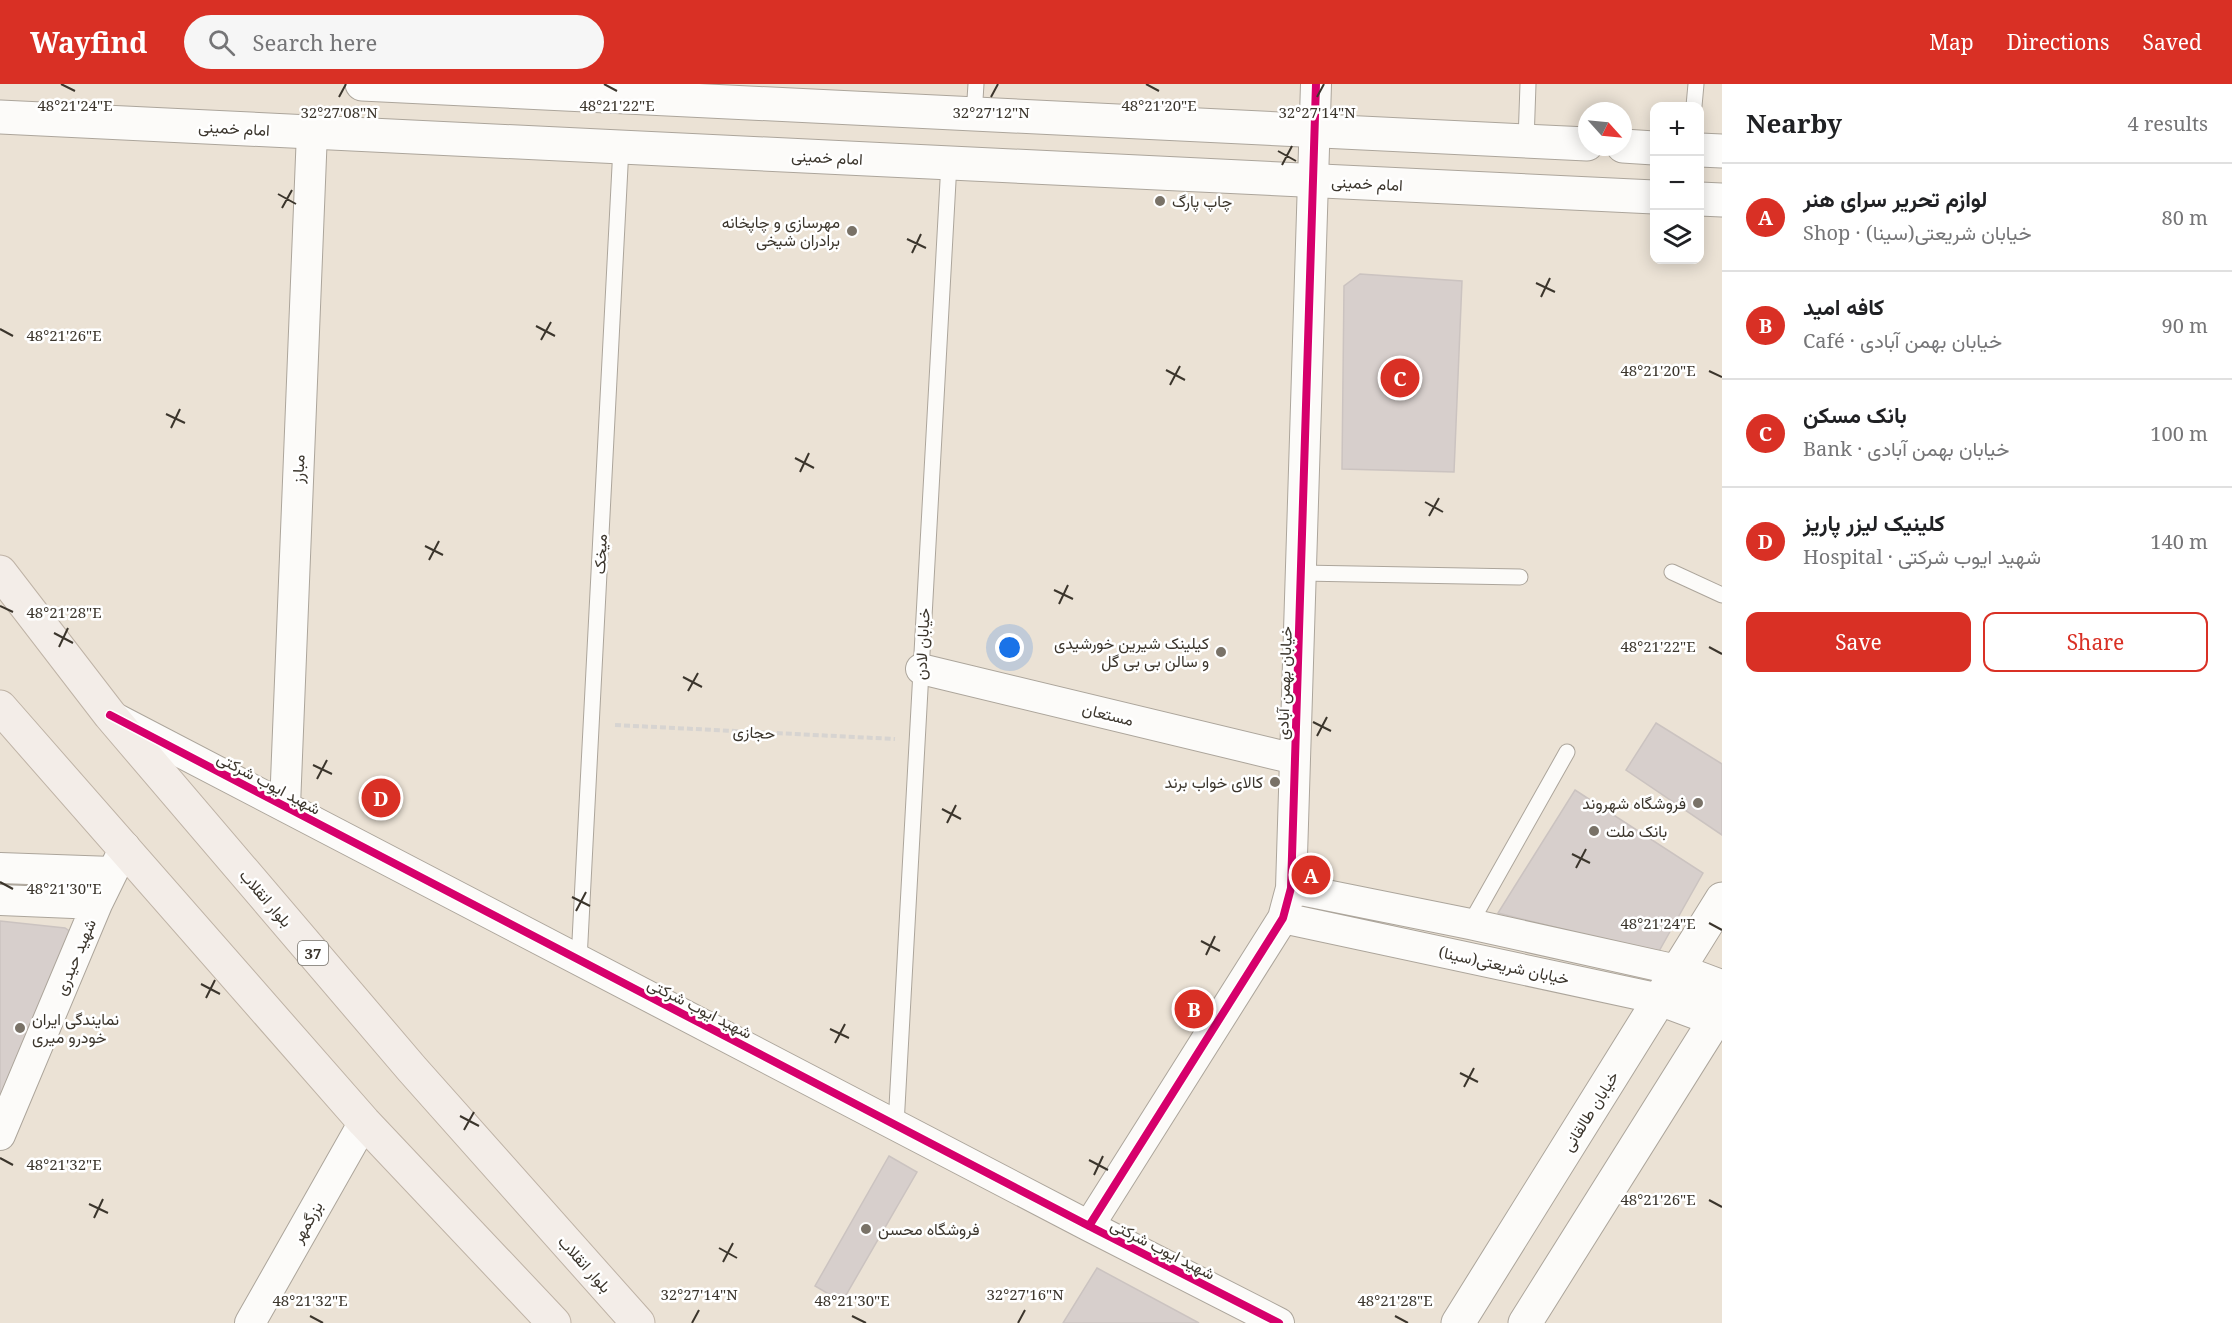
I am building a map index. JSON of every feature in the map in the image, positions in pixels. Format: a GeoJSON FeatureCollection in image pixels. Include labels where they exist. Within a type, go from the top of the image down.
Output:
{"type":"FeatureCollection","features":[{"type":"Feature","properties":{"kind":"main road"},"geometry":{"type":"LineString","coordinates":[[362,84],[975,99],[1314,131],[1578,144]]}},
{"type":"Feature","properties":{"kind":"main road","name":"امام خمینی"},"geometry":{"type":"LineString","coordinates":[[0,117],[1650,197]]}},
{"type":"Feature","properties":{"kind":"main road"},"geometry":{"type":"LineString","coordinates":[[1632,147],[1650,148]]}},
{"type":"Feature","properties":{"kind":"main road"},"geometry":{"type":"LineString","coordinates":[[1704,150],[1722,151]]}},
{"type":"Feature","properties":{"kind":"main road"},"geometry":{"type":"LineString","coordinates":[[1704,199],[1722,200]]}},
{"type":"Feature","properties":{"kind":"main road","name":"بلوار انقلاب"},"geometry":{"type":"LineString","coordinates":[[0,573],[110,715],[412,1069],[638,1323]]}},
{"type":"Feature","properties":{"kind":"main road"},"geometry":{"type":"LineString","coordinates":[[0,707],[118,860],[554,1323]]}},
{"type":"Feature","properties":{"kind":"main road","name":"خیابان طالقانی"},"geometry":{"type":"LineString","coordinates":[[1458,1323],[1722,899]]}},
{"type":"Feature","properties":{"kind":"main road","name":"خیابان شریعتی(سینا)"},"geometry":{"type":"LineString","coordinates":[[1677,970],[1722,987]]}},
{"type":"Feature","properties":{"kind":"main road","name":"خیابان شریعتی(سینا)"},"geometry":{"type":"LineString","coordinates":[[1660,999],[1720,1017]]}},
{"type":"Feature","properties":{"kind":"main road"},"geometry":{"type":"LineString","coordinates":[[1525,1323],[1720,1017]]}},
{"type":"Feature","properties":{"kind":"street","name":"خیابان بهمن آبادی"},"geometry":{"type":"LineString","coordinates":[[1089,1226],[1283,918],[1291,888],[1316,84]]}},
{"type":"Feature","properties":{"kind":"street","name":"مبارز"},"geometry":{"type":"LineString","coordinates":[[285,807],[312,132]]}},
{"type":"Feature","properties":{"kind":"street","name":"مستعان"},"geometry":{"type":"LineString","coordinates":[[921,669],[1295,759]]}},
{"type":"Feature","properties":{"kind":"street","name":"شهید ایوب شرکتی"},"geometry":{"type":"LineString","coordinates":[[110,715],[1279,1323]]}},
{"type":"Feature","properties":{"kind":"street"},"geometry":{"type":"LineString","coordinates":[[0,868],[118,860]]}},
{"type":"Feature","properties":{"kind":"street","name":"شهید حیدری"},"geometry":{"type":"LineString","coordinates":[[0,1135],[97,904],[118,860]]}},
{"type":"Feature","properties":{"kind":"street","name":"خیابان شریعتی(سینا)"},"geometry":{"type":"LineString","coordinates":[[1291,888],[1470,924],[1677,970]]}},
{"type":"Feature","properties":{"kind":"street"},"geometry":{"type":"LineString","coordinates":[[0,900],[97,904]]}},
{"type":"Feature","properties":{"kind":"street","name":"خیابان شریعتی(سینا)"},"geometry":{"type":"LineString","coordinates":[[1283,918],[1660,999]]}},
{"type":"Feature","properties":{"kind":"street","name":"بزرگمهر"},"geometry":{"type":"LineString","coordinates":[[250,1323],[364,1122]]}},
{"type":"Feature","properties":{"kind":"lane"},"geometry":{"type":"LineString","coordinates":[[1526,141],[1528,84]]}},
{"type":"Feature","properties":{"kind":"lane"},"geometry":{"type":"LineString","coordinates":[[1694,102],[1695,84]]}},
{"type":"Feature","properties":{"kind":"lane","name":"میخک"},"geometry":{"type":"LineString","coordinates":[[579,960],[621,147]]}},
{"type":"Feature","properties":{"kind":"lane","name":"خیابان لادن"},"geometry":{"type":"LineString","coordinates":[[896,1125],[949,163]]}},
{"type":"Feature","properties":{"kind":"lane"},"geometry":{"type":"LineString","coordinates":[[1672,572],[1722,595]]}},
{"type":"Feature","properties":{"kind":"lane"},"geometry":{"type":"LineString","coordinates":[[1301,573],[1520,577]]}},
{"type":"Feature","properties":{"kind":"lane"},"geometry":{"type":"LineString","coordinates":[[1470,924],[1567,752]]}},
{"type":"Feature","properties":{"kind":"building"},"geometry":{"type":"Polygon","coordinates":[[[1360,274],[1462,281],[1454,472],[1342,469],[1344,286],[1360,274]]]}},
{"type":"Feature","properties":{"kind":"building","name":"فروشگاه شهروند"},"geometry":{"type":"Polygon","coordinates":[[[1656,723],[1722,764],[1722,835],[1626,770],[1656,723]]]}},
{"type":"Feature","properties":{"kind":"building","name":"بانک ملت"},"geometry":{"type":"Polygon","coordinates":[[[1575,790],[1703,873],[1658,953],[1498,913],[1575,790]]]}},
{"type":"Feature","properties":{"kind":"building","name":"نمایندگی ایران خودرو میری"},"geometry":{"type":"Polygon","coordinates":[[[0,921],[65,928],[71,932],[0,1113],[0,921]]]}},
{"type":"Feature","properties":{"kind":"building","name":"فروشگاه محسن"},"geometry":{"type":"Polygon","coordinates":[[[889,1156],[917,1172],[842,1302],[815,1286],[889,1156]]]}},
{"type":"Feature","properties":{"kind":"building"},"geometry":{"type":"Polygon","coordinates":[[[1097,1268],[1199,1323],[1063,1323],[1097,1268]]]}},
{"type":"Feature","properties":{"kind":"cycle path"},"geometry":{"type":"LineString","coordinates":[[1089,1226],[1283,918],[1291,888],[1316,84]]}},
{"type":"Feature","properties":{"kind":"cycle path"},"geometry":{"type":"LineString","coordinates":[[110,715],[1279,1323]]}},
{"type":"Feature","properties":{"kind":"place","name":"چاپ پارگ"},"geometry":{"type":"Point","coordinates":[1160,201]}},
{"type":"Feature","properties":{"kind":"place","name":"مهرسازی و چاپخانه برادران شیخی"},"geometry":{"type":"Point","coordinates":[852,231]}},
{"type":"Feature","properties":{"kind":"place","name":"بانک مسکن"},"geometry":{"type":"Point","coordinates":[1400,378]}},
{"type":"Feature","properties":{"kind":"place","name":"کیلینک شیرین خورشیدی و سالن بی بی گل"},"geometry":{"type":"Point","coordinates":[1221,652]}},
{"type":"Feature","properties":{"kind":"place","name":"کالای خواب برند"},"geometry":{"type":"Point","coordinates":[1275,782]}},
{"type":"Feature","properties":{"kind":"place","name":"کلینیک لیزر پاریز"},"geometry":{"type":"Point","coordinates":[381,798]}},
{"type":"Feature","properties":{"kind":"place","name":"فروشگاه شهروند"},"geometry":{"type":"Point","coordinates":[1698,803]}},
{"type":"Feature","properties":{"kind":"place","name":"بانک ملت"},"geometry":{"type":"Point","coordinates":[1594,831]}},
{"type":"Feature","properties":{"kind":"place","name":"لوازم تحریر سرای هنر"},"geometry":{"type":"Point","coordinates":[1311,875]}},
{"type":"Feature","properties":{"kind":"place","name":"کافه امید"},"geometry":{"type":"Point","coordinates":[1194,1009]}},
{"type":"Feature","properties":{"kind":"place","name":"نمایندگی ایران خودرو میری"},"geometry":{"type":"Point","coordinates":[20,1028]}},
{"type":"Feature","properties":{"kind":"place","name":"فروشگاه محسن"},"geometry":{"type":"Point","coordinates":[866,1229]}}]}
